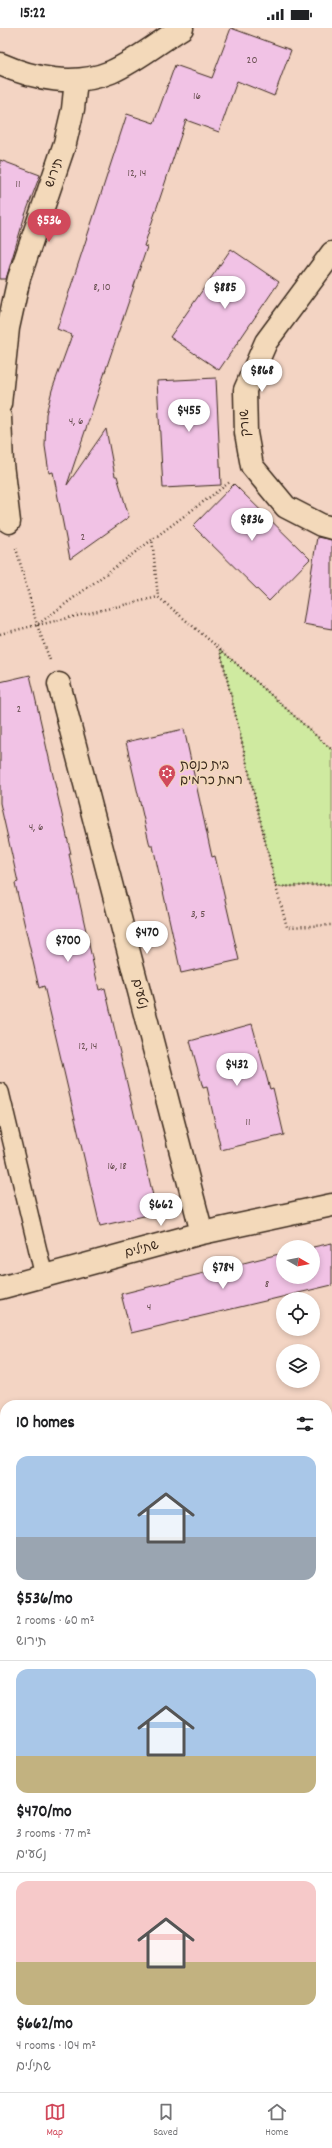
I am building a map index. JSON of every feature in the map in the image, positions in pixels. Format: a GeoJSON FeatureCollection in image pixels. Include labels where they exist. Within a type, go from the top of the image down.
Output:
{"type":"FeatureCollection","features":[{"type":"Feature","properties":{"kind":"street"},"geometry":{"type":"LineString","coordinates":[[0,64],[15,71],[46,79],[76,80],[110,72],[182,28]]}},
{"type":"Feature","properties":{"kind":"street","name":"תירוש"},"geometry":{"type":"LineString","coordinates":[[0,404],[8,328],[19,278],[65,144],[73,109],[76,80]]}},
{"type":"Feature","properties":{"kind":"street","name":"שורק"},"geometry":{"type":"LineString","coordinates":[[332,253],[266,342],[245,390],[246,432],[252,466],[286,507],[320,525],[332,528]]}},
{"type":"Feature","properties":{"kind":"street"},"geometry":{"type":"LineString","coordinates":[[0,417],[2,464],[9,522]]}},
{"type":"Feature","properties":{"kind":"street","name":"נטעים"},"geometry":{"type":"LineString","coordinates":[[59,684],[202,1233]]}},
{"type":"Feature","properties":{"kind":"street","name":"שתילים"},"geometry":{"type":"LineString","coordinates":[[0,1288],[202,1233],[332,1205]]}},
{"type":"Feature","properties":{"kind":"lane"},"geometry":{"type":"LineString","coordinates":[[0,1092],[44,1276]]}},
{"type":"Feature","properties":{"kind":"path"},"geometry":{"type":"LineString","coordinates":[[37,625],[152,538],[252,466]]}},
{"type":"Feature","properties":{"kind":"path"},"geometry":{"type":"LineString","coordinates":[[9,522],[37,625],[59,684]]}},
{"type":"Feature","properties":{"kind":"path"},"geometry":{"type":"LineString","coordinates":[[152,538],[158,597],[220,649],[332,750]]}},
{"type":"Feature","properties":{"kind":"path"},"geometry":{"type":"LineString","coordinates":[[0,634],[158,597]]}},
{"type":"Feature","properties":{"kind":"path"},"geometry":{"type":"LineString","coordinates":[[220,649],[276,887],[287,927],[332,925]]}},
{"type":"Feature","properties":{"kind":"path"},"geometry":{"type":"LineString","coordinates":[[276,887],[332,884]]}},
{"type":"Feature","properties":{"kind":"green space"},"geometry":{"type":"Polygon","coordinates":[[[220,649],[332,750],[332,884],[276,887],[220,649]]]}},
{"type":"Feature","properties":{"kind":"building"},"geometry":{"type":"Polygon","coordinates":[[[231,28],[291,50],[274,96],[237,81],[219,132],[186,120],[144,246],[147,247],[67,485],[106,429],[115,476],[117,476],[129,517],[70,559],[53,472],[49,473],[45,446],[46,414],[52,390],[72,335],[57,329],[127,114],[154,123],[175,65],[212,78],[231,28]]]}},
{"type":"Feature","properties":{"kind":"building"},"geometry":{"type":"Polygon","coordinates":[[[0,160],[40,175],[25,215],[6,279],[0,279],[0,160]]]}},
{"type":"Feature","properties":{"kind":"building"},"geometry":{"type":"Polygon","coordinates":[[[231,249],[279,282],[219,370],[170,337],[231,249]]]}},
{"type":"Feature","properties":{"kind":"building"},"geometry":{"type":"Polygon","coordinates":[[[216,378],[221,485],[163,488],[157,381],[216,378]]]}},
{"type":"Feature","properties":{"kind":"building"},"geometry":{"type":"Polygon","coordinates":[[[234,484],[310,559],[269,601],[193,526],[234,484]]]}},
{"type":"Feature","properties":{"kind":"building"},"geometry":{"type":"Polygon","coordinates":[[[317,537],[332,540],[332,629],[303,624],[317,537]]]}},
{"type":"Feature","properties":{"kind":"building"},"geometry":{"type":"Polygon","coordinates":[[[30,675],[71,854],[69,854],[99,990],[105,988],[157,1213],[100,1226],[44,986],[39,988],[15,883],[18,882],[0,803],[0,682],[30,675]]]}},
{"type":"Feature","properties":{"kind":"building"},"geometry":{"type":"Polygon","coordinates":[[[184,729],[212,857],[215,856],[239,960],[181,973],[153,846],[150,846],[126,742],[184,729]]]}},
{"type":"Feature","properties":{"kind":"building"},"geometry":{"type":"Polygon","coordinates":[[[252,1024],[270,1089],[273,1088],[284,1135],[221,1150],[207,1087],[203,1088],[190,1041],[252,1024]]]}},
{"type":"Feature","properties":{"kind":"building"},"geometry":{"type":"Polygon","coordinates":[[[332,1243],[332,1285],[303,1292],[276,1292],[276,1298],[131,1333],[121,1294],[276,1255],[276,1284],[320,1284],[320,1246],[332,1243]]]}},
{"type":"Feature","properties":{"kind":"place","name":"בית כנסת רמת כרמים"},"geometry":{"type":"Point","coordinates":[167,788]}}]}
